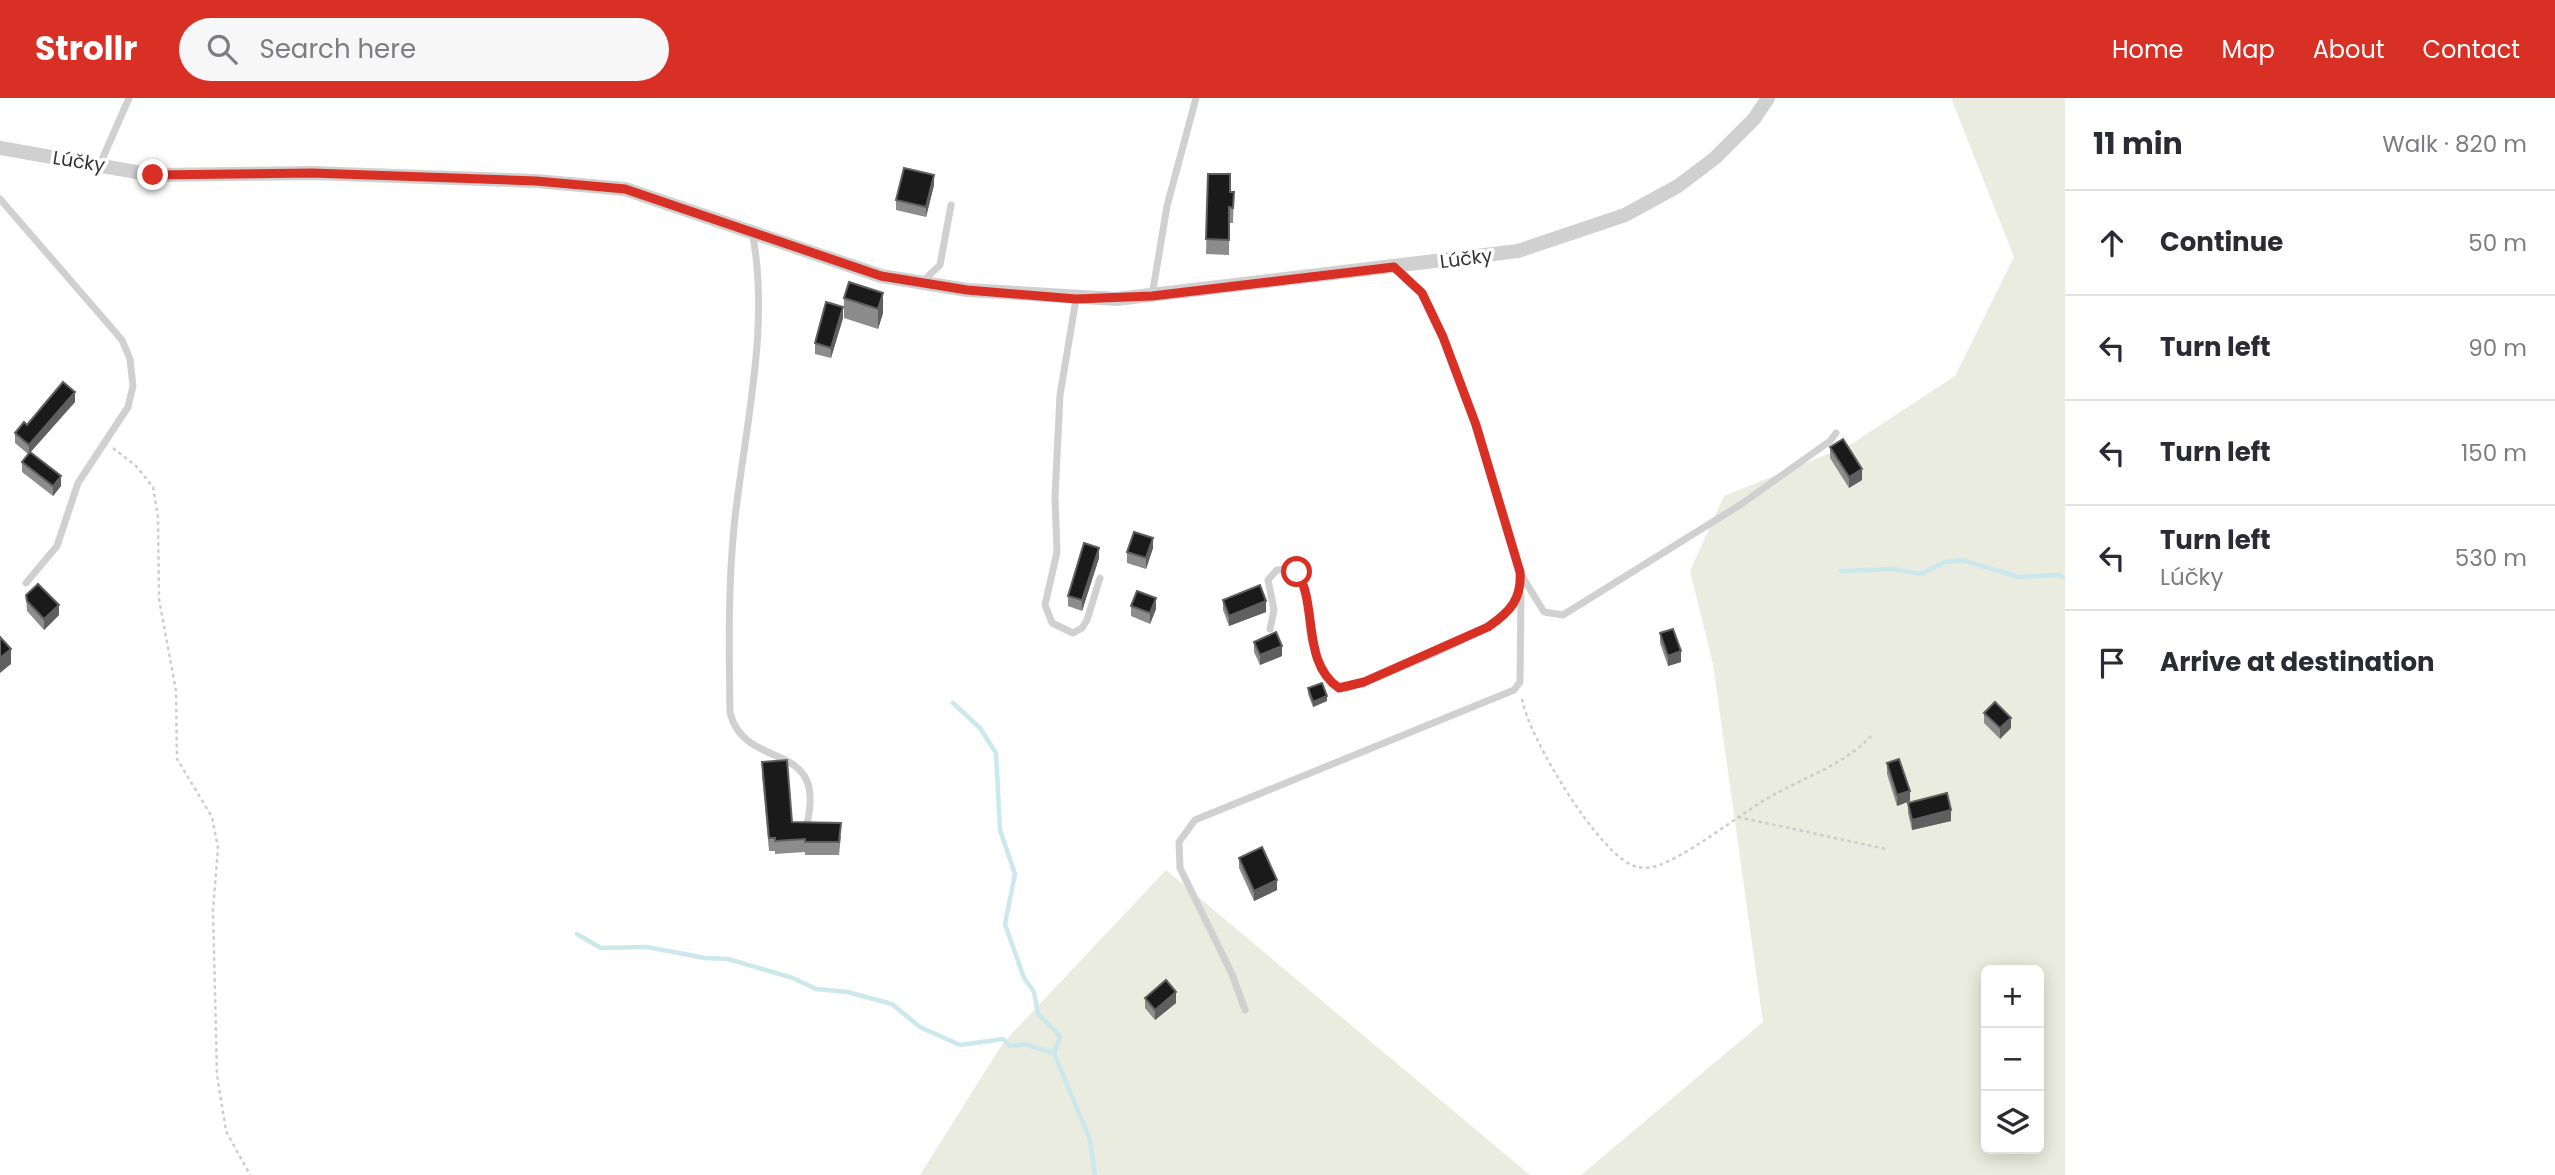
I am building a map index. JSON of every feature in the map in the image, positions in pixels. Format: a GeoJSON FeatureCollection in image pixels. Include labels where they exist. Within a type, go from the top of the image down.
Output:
{"type":"FeatureCollection","features":[{"type":"Feature","properties":{"kind":"street","name":"Lúčky"},"geometry":{"type":"LineString","coordinates":[[0,148],[153,175],[312,173],[536,181],[625,189],[881,276],[919,283],[1076,299],[1152,296],[1518,251],[1625,215],[1678,186],[1715,158],[1754,119],[1768,98]]}},
{"type":"Feature","properties":{"kind":"lane"},"geometry":{"type":"LineString","coordinates":[[100,164],[129,98]]}},
{"type":"Feature","properties":{"kind":"lane"},"geometry":{"type":"LineString","coordinates":[[1152,296],[1167,206],[1196,98]]}},
{"type":"Feature","properties":{"kind":"lane"},"geometry":{"type":"LineString","coordinates":[[0,199],[26,232],[93,303],[126,349],[133,386],[128,407],[78,483],[57,546],[26,583]]}},
{"type":"Feature","properties":{"kind":"lane"},"geometry":{"type":"LineString","coordinates":[[919,283],[940,265],[951,205]]}},
{"type":"Feature","properties":{"kind":"lane"},"geometry":{"type":"LineString","coordinates":[[752,230],[758,271],[758,305],[747,443],[734,529],[730,713],[734,728],[744,738],[799,767],[807,778],[811,795],[806,828]]}},
{"type":"Feature","properties":{"kind":"lane"},"geometry":{"type":"LineString","coordinates":[[1245,1010],[1232,974],[1180,869],[1179,842],[1186,829],[1195,820],[1303,774],[1507,694],[1520,682],[1520,572],[1476,425],[1443,337],[1422,293],[1394,267]]}},
{"type":"Feature","properties":{"kind":"lane"},"geometry":{"type":"LineString","coordinates":[[1076,299],[1060,395],[1055,497],[1058,552],[1045,604],[1052,624],[1073,633],[1082,628],[1100,578]]}},
{"type":"Feature","properties":{"kind":"lane"},"geometry":{"type":"LineString","coordinates":[[1520,572],[1544,612],[1563,615],[1740,505],[1830,441],[1836,433]]}},
{"type":"Feature","properties":{"kind":"lane"},"geometry":{"type":"LineString","coordinates":[[1270,629],[1274,610],[1268,580],[1278,570],[1292,569],[1302,580],[1312,645],[1333,684],[1347,688],[1488,627],[1502,617],[1521,590]]}},
{"type":"Feature","properties":{"kind":"path"},"geometry":{"type":"LineString","coordinates":[[106,442],[136,466],[153,487],[158,517],[159,599],[176,691],[177,759],[212,817],[218,848],[213,910],[217,1075],[226,1131],[250,1175]]}},
{"type":"Feature","properties":{"kind":"path"},"geometry":{"type":"LineString","coordinates":[[1520,682],[1524,708],[1551,767],[1576,804],[1619,858],[1636,867],[1652,868],[1843,760],[1872,735]]}},
{"type":"Feature","properties":{"kind":"path"},"geometry":{"type":"LineString","coordinates":[[1738,817],[1886,849]]}},
{"type":"Feature","properties":{"kind":"shaded area"},"geometry":{"type":"Polygon","coordinates":[[[1951,98],[2065,98],[2065,1175],[1581,1175],[1763,1022],[1713,664],[1690,571],[1724,496],[1850,445],[1955,376],[2014,257],[1951,98]]]}},
{"type":"Feature","properties":{"kind":"shaded area"},"geometry":{"type":"Polygon","coordinates":[[[1166,870],[1530,1175],[920,1175],[1003,1043],[1166,870]]]}},
{"type":"Feature","properties":{"kind":"building"},"geometry":{"type":"Polygon","coordinates":[[[904,168],[934,175],[926,207],[896,200],[904,168]]]}},
{"type":"Feature","properties":{"kind":"building"},"geometry":{"type":"Polygon","coordinates":[[[1208,174],[1230,174],[1230,192],[1234,192],[1233,208],[1229,207],[1229,240],[1206,239],[1208,174]]]}},
{"type":"Feature","properties":{"kind":"building"},"geometry":{"type":"Polygon","coordinates":[[[849,282],[883,293],[878,309],[844,298],[849,282]]]}},
{"type":"Feature","properties":{"kind":"building"},"geometry":{"type":"Polygon","coordinates":[[[826,302],[843,307],[831,348],[815,343],[826,302]]]}},
{"type":"Feature","properties":{"kind":"building"},"geometry":{"type":"Polygon","coordinates":[[[63,382],[75,392],[29,445],[15,433],[24,422],[27,425],[63,382]]]}},
{"type":"Feature","properties":{"kind":"building"},"geometry":{"type":"Polygon","coordinates":[[[1843,439],[1862,469],[1849,477],[1830,447],[1843,439]]]}},
{"type":"Feature","properties":{"kind":"building"},"geometry":{"type":"Polygon","coordinates":[[[30,452],[61,476],[53,486],[22,462],[30,452]]]}},
{"type":"Feature","properties":{"kind":"building"},"geometry":{"type":"Polygon","coordinates":[[[1134,532],[1153,538],[1146,558],[1127,552],[1134,532]]]}},
{"type":"Feature","properties":{"kind":"building"},"geometry":{"type":"Polygon","coordinates":[[[1084,543],[1099,548],[1082,600],[1068,596],[1084,543]]]}},
{"type":"Feature","properties":{"kind":"building"},"geometry":{"type":"Polygon","coordinates":[[[38,584],[59,605],[44,619],[27,601],[26,595],[38,584]]]}},
{"type":"Feature","properties":{"kind":"building"},"geometry":{"type":"Polygon","coordinates":[[[1260,585],[1266,601],[1229,616],[1223,600],[1260,585]]]}},
{"type":"Feature","properties":{"kind":"building"},"geometry":{"type":"Polygon","coordinates":[[[1137,591],[1156,598],[1150,613],[1131,606],[1137,591]]]}},
{"type":"Feature","properties":{"kind":"building"},"geometry":{"type":"Polygon","coordinates":[[[1673,629],[1681,651],[1668,656],[1660,633],[1673,629]]]}},
{"type":"Feature","properties":{"kind":"building"},"geometry":{"type":"Polygon","coordinates":[[[1276,632],[1282,646],[1260,655],[1254,642],[1276,632]]]}},
{"type":"Feature","properties":{"kind":"building"},"geometry":{"type":"Polygon","coordinates":[[[0,637],[11,649],[0,658],[0,637]]]}},
{"type":"Feature","properties":{"kind":"building"},"geometry":{"type":"Polygon","coordinates":[[[1322,683],[1327,696],[1313,702],[1308,688],[1322,683]]]}},
{"type":"Feature","properties":{"kind":"building"},"geometry":{"type":"Polygon","coordinates":[[[1995,702],[2011,718],[2000,728],[1984,713],[1995,702]]]}},
{"type":"Feature","properties":{"kind":"building"},"geometry":{"type":"Polygon","coordinates":[[[1899,759],[1910,791],[1897,795],[1887,763],[1899,759]]]}},
{"type":"Feature","properties":{"kind":"building"},"geometry":{"type":"Polygon","coordinates":[[[787,760],[792,822],[841,823],[839,842],[805,842],[805,839],[775,841],[775,838],[769,838],[762,762],[787,760]]]}},
{"type":"Feature","properties":{"kind":"building"},"geometry":{"type":"Polygon","coordinates":[[[1947,793],[1951,810],[1912,820],[1908,803],[1947,793]]]}},
{"type":"Feature","properties":{"kind":"building"},"geometry":{"type":"Polygon","coordinates":[[[1262,847],[1277,880],[1254,891],[1239,858],[1262,847]]]}},
{"type":"Feature","properties":{"kind":"building"},"geometry":{"type":"Polygon","coordinates":[[[1166,980],[1176,992],[1155,1010],[1145,998],[1166,980]]]}},
{"type":"Feature","properties":{"kind":"waterway"},"geometry":{"type":"LineString","coordinates":[[1841,571],[1893,569],[1921,574],[1945,562],[1962,560],[2019,577],[2059,575],[2065,578]]}},
{"type":"Feature","properties":{"kind":"waterway"},"geometry":{"type":"LineString","coordinates":[[953,703],[980,728],[996,753],[1000,830],[1015,874],[1005,924],[1024,978],[1034,992],[1038,1014],[1060,1036],[1054,1053]]}},
{"type":"Feature","properties":{"kind":"waterway"},"geometry":{"type":"LineString","coordinates":[[577,934],[601,948],[647,947],[705,958],[728,959],[793,978],[816,989],[847,992],[892,1004],[920,1027],[960,1045],[1003,1039],[1010,1046],[1024,1044],[1054,1053],[1090,1140],[1095,1175]]}},
{"type":"Feature","properties":{"kind":"route"},"geometry":{"type":"LineString","coordinates":[[153,175],[312,173],[536,181],[625,189],[881,276],[967,290],[1076,299],[1152,296],[1394,267],[1422,293],[1443,337],[1476,425],[1520,572],[1521,590],[1514,605],[1488,627],[1364,682],[1339,688],[1328,677],[1312,645],[1306,596],[1297,572]]}}]}
